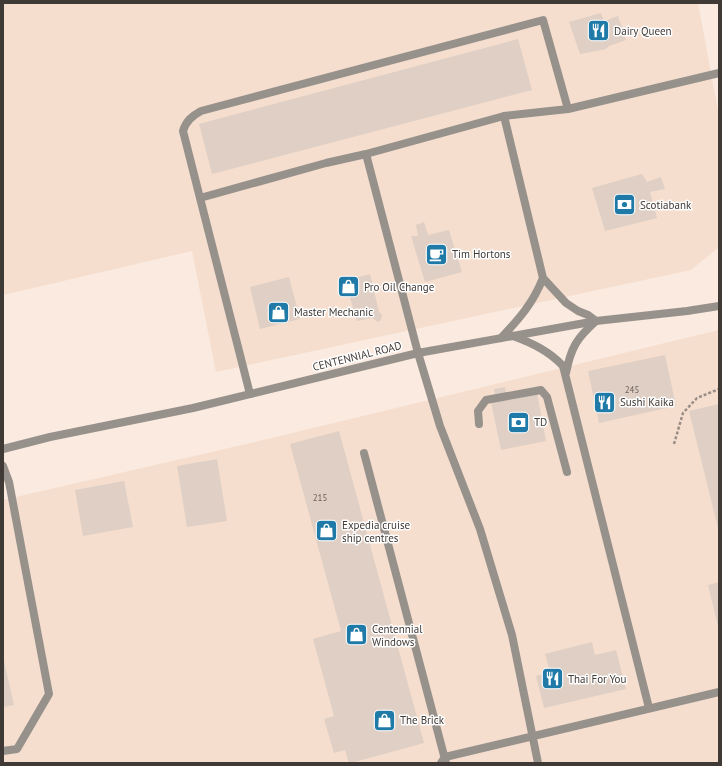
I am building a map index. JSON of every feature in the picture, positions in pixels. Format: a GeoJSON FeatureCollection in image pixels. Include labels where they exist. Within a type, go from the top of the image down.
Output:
{"type":"FeatureCollection","features":[{"type":"Feature","properties":{"kind":"street"},"geometry":{"type":"LineString","coordinates":[[250,394],[183,131],[184,126],[190,118],[201,111],[543,20],[568,109]]}},
{"type":"Feature","properties":{"kind":"street"},"geometry":{"type":"LineString","coordinates":[[200,198],[504,116],[568,109],[719,73]]}},
{"type":"Feature","properties":{"kind":"street"},"geometry":{"type":"LineString","coordinates":[[504,116],[543,278],[566,303],[596,321],[575,343],[569,357],[565,377]]}},
{"type":"Feature","properties":{"kind":"street"},"geometry":{"type":"LineString","coordinates":[[366,154],[418,353],[440,426],[480,529],[509,628],[538,763]]}},
{"type":"Feature","properties":{"kind":"street"},"geometry":{"type":"LineString","coordinates":[[501,338],[524,313],[537,293],[543,278]]}},
{"type":"Feature","properties":{"kind":"street","name":"CENTENNIAL ROAD"},"geometry":{"type":"LineString","coordinates":[[3,449],[50,437],[193,408],[418,353],[596,321],[719,306]]}},
{"type":"Feature","properties":{"kind":"street"},"geometry":{"type":"LineString","coordinates":[[513,336],[533,344],[555,358],[563,366],[649,708]]}},
{"type":"Feature","properties":{"kind":"street"},"geometry":{"type":"LineString","coordinates":[[479,424],[478,411],[486,400],[541,390],[547,397],[567,472]]}},
{"type":"Feature","properties":{"kind":"street"},"geometry":{"type":"LineString","coordinates":[[364,453],[444,761],[533,736],[719,692]]}},
{"type":"Feature","properties":{"kind":"street"},"geometry":{"type":"LineString","coordinates":[[3,466],[9,482],[49,694],[16,749],[3,751]]}},
{"type":"Feature","properties":{"kind":"path"},"geometry":{"type":"LineString","coordinates":[[674,444],[683,413],[697,398],[719,389]]}},
{"type":"Feature","properties":{"kind":"shaded area"},"geometry":{"type":"Polygon","coordinates":[[[3,3],[698,3],[719,116],[719,247],[691,270],[216,372],[192,251],[3,295],[3,3]]]}},
{"type":"Feature","properties":{"kind":"shaded area"},"geometry":{"type":"Polygon","coordinates":[[[719,330],[719,763],[3,763],[3,500],[255,442],[719,330]]]}},
{"type":"Feature","properties":{"kind":"building","name":"Dairy Queen"},"geometry":{"type":"Polygon","coordinates":[[[601,13],[604,21],[618,16],[626,40],[609,46],[606,49],[580,54],[569,22],[601,13]]]}},
{"type":"Feature","properties":{"kind":"building"},"geometry":{"type":"Polygon","coordinates":[[[518,39],[532,90],[212,174],[199,124],[518,39]]]}},
{"type":"Feature","properties":{"kind":"building","name":"Scotiabank"},"geometry":{"type":"Polygon","coordinates":[[[642,174],[647,182],[661,177],[665,189],[650,192],[657,218],[605,231],[592,188],[642,174]]]}},
{"type":"Feature","properties":{"kind":"building","name":"Tim Hortons"},"geometry":{"type":"Polygon","coordinates":[[[424,222],[428,235],[449,230],[462,272],[425,282],[411,236],[418,236],[416,225],[424,222]]]}},
{"type":"Feature","properties":{"kind":"building"},"geometry":{"type":"Polygon","coordinates":[[[370,274],[379,312],[382,315],[381,320],[378,322],[372,318],[357,321],[345,281],[370,274]]]}},
{"type":"Feature","properties":{"kind":"building"},"geometry":{"type":"Polygon","coordinates":[[[289,277],[300,319],[260,329],[250,287],[289,277]]]}},
{"type":"Feature","properties":{"kind":"building"},"geometry":{"type":"Polygon","coordinates":[[[665,355],[676,406],[599,423],[588,371],[665,355]]]}},
{"type":"Feature","properties":{"kind":"building","name":"TD"},"geometry":{"type":"Polygon","coordinates":[[[505,387],[507,399],[537,393],[546,441],[501,450],[491,402],[496,401],[494,389],[505,387]]]}},
{"type":"Feature","properties":{"kind":"building"},"geometry":{"type":"Polygon","coordinates":[[[719,404],[719,528],[718,528],[689,411],[719,404]]]}},
{"type":"Feature","properties":{"kind":"building"},"geometry":{"type":"Polygon","coordinates":[[[339,431],[424,743],[351,763],[349,763],[345,750],[334,753],[324,719],[334,716],[313,639],[341,631],[290,444],[339,431]]]}},
{"type":"Feature","properties":{"kind":"building"},"geometry":{"type":"Polygon","coordinates":[[[217,459],[227,521],[187,527],[177,466],[217,459]]]}},
{"type":"Feature","properties":{"kind":"building"},"geometry":{"type":"Polygon","coordinates":[[[124,481],[133,527],[83,536],[75,490],[124,481]]]}},
{"type":"Feature","properties":{"kind":"building"},"geometry":{"type":"Polygon","coordinates":[[[719,582],[719,626],[718,626],[708,585],[719,582]]]}},
{"type":"Feature","properties":{"kind":"building"},"geometry":{"type":"Polygon","coordinates":[[[592,642],[595,655],[616,650],[626,689],[544,708],[536,676],[550,672],[545,654],[592,642]]]}},
{"type":"Feature","properties":{"kind":"building"},"geometry":{"type":"Polygon","coordinates":[[[4,661],[14,705],[3,707],[3,662],[4,661]]]}},
{"type":"Feature","properties":{"kind":"place","name":"Dairy Queen"},"geometry":{"type":"Point","coordinates":[598,31]}},
{"type":"Feature","properties":{"kind":"place","name":"Scotiabank"},"geometry":{"type":"Point","coordinates":[625,205]}},
{"type":"Feature","properties":{"kind":"place","name":"Tim Hortons"},"geometry":{"type":"Point","coordinates":[437,254]}},
{"type":"Feature","properties":{"kind":"place","name":"Pro Oil Change"},"geometry":{"type":"Point","coordinates":[348,287]}},
{"type":"Feature","properties":{"kind":"place","name":"Master Mechanic"},"geometry":{"type":"Point","coordinates":[279,312]}},
{"type":"Feature","properties":{"kind":"place","name":"Sushi Kaika"},"geometry":{"type":"Point","coordinates":[605,402]}},
{"type":"Feature","properties":{"kind":"place","name":"TD"},"geometry":{"type":"Point","coordinates":[519,422]}},
{"type":"Feature","properties":{"kind":"place","name":"Expedia cruise ship centres"},"geometry":{"type":"Point","coordinates":[326,531]}},
{"type":"Feature","properties":{"kind":"place","name":"Centennial Windows"},"geometry":{"type":"Point","coordinates":[356,635]}},
{"type":"Feature","properties":{"kind":"place","name":"Thai For You"},"geometry":{"type":"Point","coordinates":[552,679]}},
{"type":"Feature","properties":{"kind":"place","name":"The Brick"},"geometry":{"type":"Point","coordinates":[384,720]}}]}
